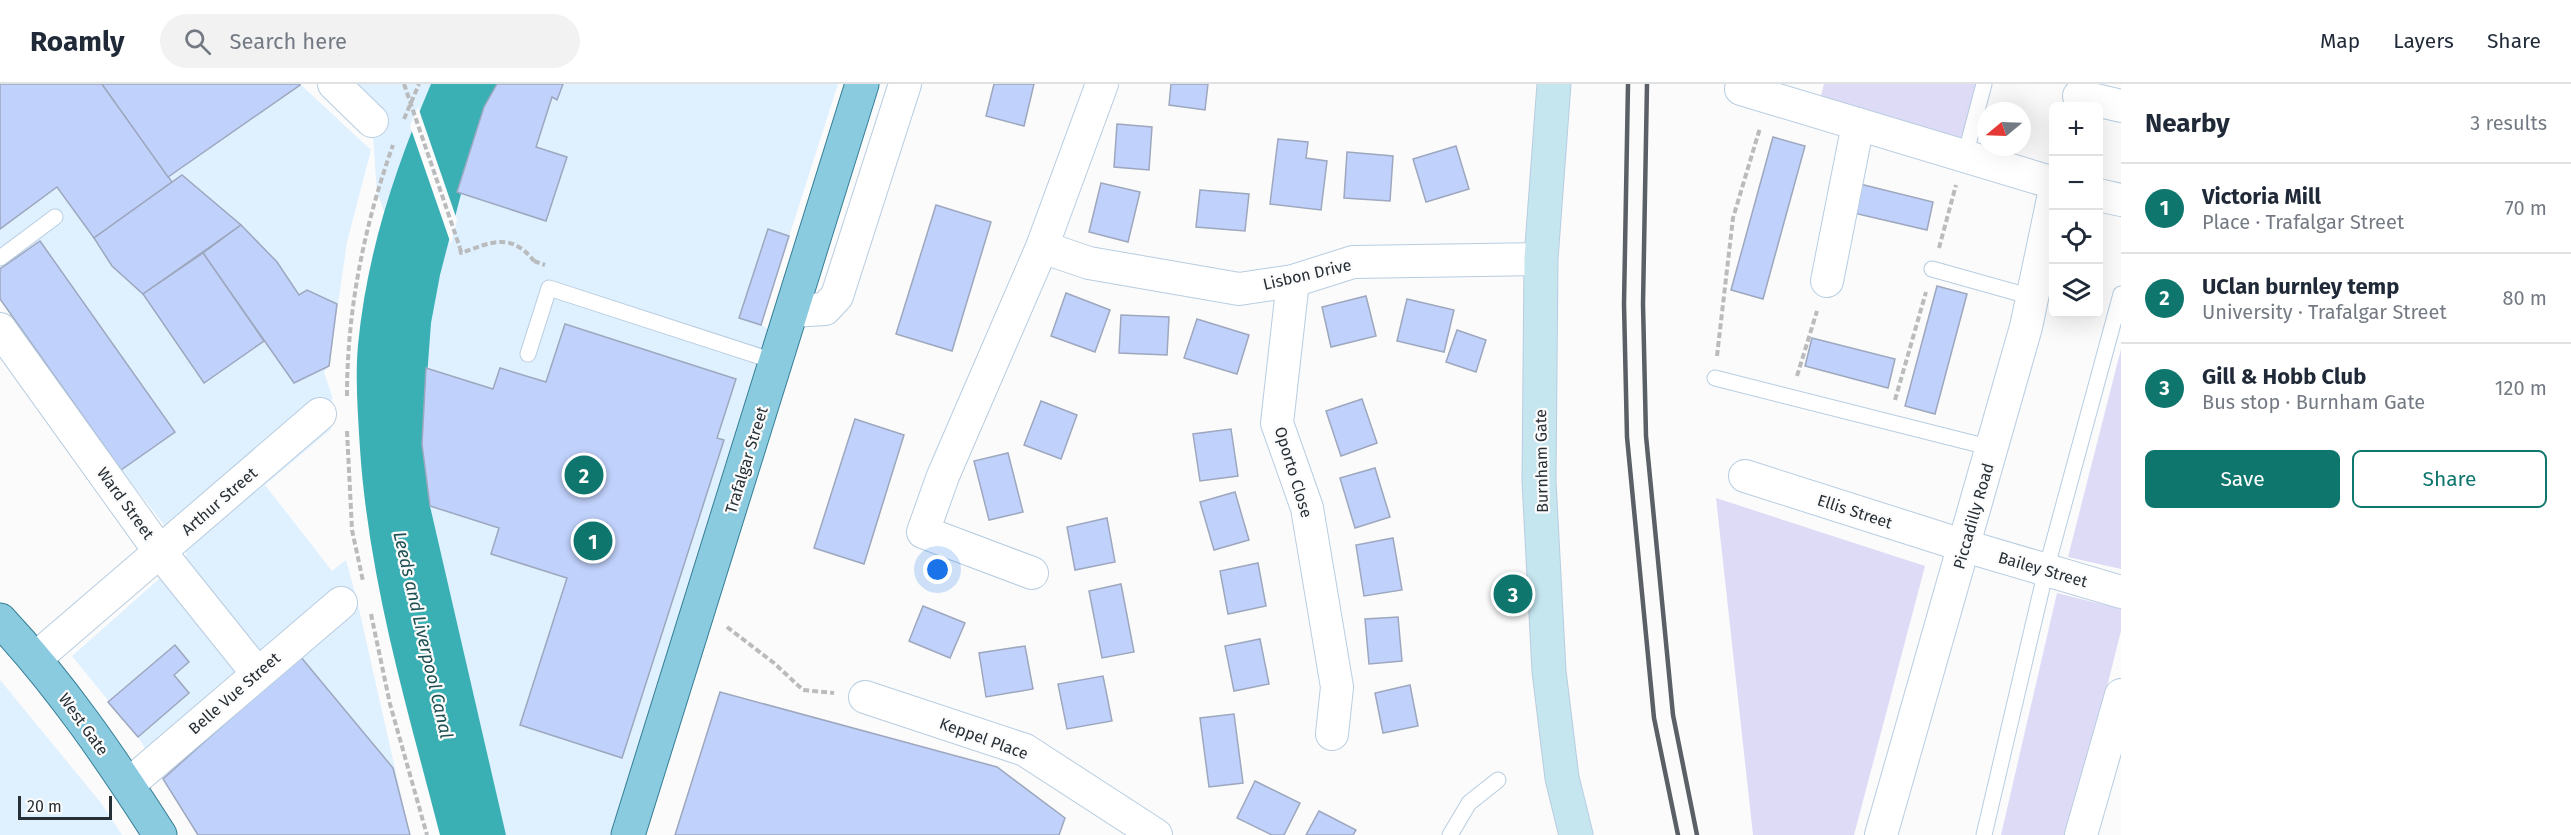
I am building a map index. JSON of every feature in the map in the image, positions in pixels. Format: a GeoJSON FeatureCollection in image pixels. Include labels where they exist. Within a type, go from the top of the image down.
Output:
{"type":"FeatureCollection","features":[{"type":"Feature","properties":{"kind":"main road","name":"Trafalgar Street"},"geometry":{"type":"LineString","coordinates":[[628,835],[777,362],[861,84]]}},
{"type":"Feature","properties":{"kind":"main road","name":"West Gate"},"geometry":{"type":"LineString","coordinates":[[0,620],[36,658],[128,785],[160,835]]}},
{"type":"Feature","properties":{"kind":"street"},"geometry":{"type":"LineString","coordinates":[[334,84],[372,121]]}},
{"type":"Feature","properties":{"kind":"street"},"geometry":{"type":"LineString","coordinates":[[792,311],[825,309],[837,296],[905,84]]}},
{"type":"Feature","properties":{"kind":"street"},"geometry":{"type":"LineString","coordinates":[[1032,573],[923,532],[943,476],[1042,247],[1102,84]]}},
{"type":"Feature","properties":{"kind":"street","name":"Burnham Gate"},"geometry":{"type":"LineString","coordinates":[[1554,84],[1540,259],[1539,481],[1549,671],[1562,778],[1576,835]]}},
{"type":"Feature","properties":{"kind":"street"},"geometry":{"type":"LineString","coordinates":[[1756,93],[1815,97],[1858,124],[2049,181]]}},
{"type":"Feature","properties":{"kind":"street"},"geometry":{"type":"LineString","coordinates":[[2079,96],[2121,106]]}},
{"type":"Feature","properties":{"kind":"street"},"geometry":{"type":"LineString","coordinates":[[1827,281],[1858,124]]}},
{"type":"Feature","properties":{"kind":"street"},"geometry":{"type":"LineString","coordinates":[[2103,196],[2121,200]]}},
{"type":"Feature","properties":{"kind":"street","name":"Piccadilly Road"},"geometry":{"type":"LineString","coordinates":[[1881,835],[1992,447],[2032,297],[2051,210]]}},
{"type":"Feature","properties":{"kind":"street","name":"Lisbon Drive"},"geometry":{"type":"LineString","coordinates":[[1042,247],[1089,263],[1239,289],[1293,281],[1353,262],[1540,259]]}},
{"type":"Feature","properties":{"kind":"street","name":"Oporto Close"},"geometry":{"type":"LineString","coordinates":[[1293,281],[1277,423],[1307,508],[1338,687],[1332,734]]}},
{"type":"Feature","properties":{"kind":"street","name":"Ward Street"},"geometry":{"type":"LineString","coordinates":[[0,329],[160,552],[257,673]]}},
{"type":"Feature","properties":{"kind":"street","name":"Arthur Street"},"geometry":{"type":"LineString","coordinates":[[36,658],[160,552],[338,414]]}},
{"type":"Feature","properties":{"kind":"street","name":"Ellis Street"},"geometry":{"type":"LineString","coordinates":[[1745,476],[1965,546]]}},
{"type":"Feature","properties":{"kind":"street","name":"Bailey Street"},"geometry":{"type":"LineString","coordinates":[[1965,546],[2121,592]]}},
{"type":"Feature","properties":{"kind":"street","name":"Belle Vue Street"},"geometry":{"type":"LineString","coordinates":[[128,785],[257,673],[358,599]]}},
{"type":"Feature","properties":{"kind":"street"},"geometry":{"type":"LineString","coordinates":[[2081,835],[2121,695]]}},
{"type":"Feature","properties":{"kind":"street","name":"Keppel Place"},"geometry":{"type":"LineString","coordinates":[[866,697],[1025,750],[1138,830]]}},
{"type":"Feature","properties":{"kind":"lane"},"geometry":{"type":"LineString","coordinates":[[1965,156],[1984,84]]}},
{"type":"Feature","properties":{"kind":"lane"},"geometry":{"type":"LineString","coordinates":[[0,258],[55,217]]}},
{"type":"Feature","properties":{"kind":"lane"},"geometry":{"type":"LineString","coordinates":[[1932,269],[2032,297]]}},
{"type":"Feature","properties":{"kind":"lane"},"geometry":{"type":"LineString","coordinates":[[528,354],[549,288],[777,362]]}},
{"type":"Feature","properties":{"kind":"lane"},"geometry":{"type":"LineString","coordinates":[[1984,835],[2046,570],[2121,294]]}},
{"type":"Feature","properties":{"kind":"lane"},"geometry":{"type":"LineString","coordinates":[[1715,378],[1992,447]]}},
{"type":"Feature","properties":{"kind":"lane"},"geometry":{"type":"LineString","coordinates":[[1449,835],[1469,803],[1498,780]]}},
{"type":"Feature","properties":{"kind":"path"},"geometry":{"type":"LineString","coordinates":[[404,84],[461,253],[497,240],[524,248],[549,288]]}},
{"type":"Feature","properties":{"kind":"path"},"geometry":{"type":"LineString","coordinates":[[403,120],[419,84]]}},
{"type":"Feature","properties":{"kind":"path"},"geometry":{"type":"LineString","coordinates":[[1715,378],[1733,219],[1756,93]]}},
{"type":"Feature","properties":{"kind":"path"},"geometry":{"type":"LineString","coordinates":[[395,141],[376,192],[363,248],[338,414],[358,599],[427,835]]}},
{"type":"Feature","properties":{"kind":"path"},"geometry":{"type":"LineString","coordinates":[[1791,397],[1827,281]]}},
{"type":"Feature","properties":{"kind":"path"},"geometry":{"type":"LineString","coordinates":[[728,628],[774,663],[802,690]]}},
{"type":"Feature","properties":{"kind":"shaded area"},"geometry":{"type":"Polygon","coordinates":[[[0,84],[300,84],[371,150],[347,242],[329,366],[324,372],[332,396],[331,429],[265,485],[332,571],[346,560],[410,835],[185,813],[138,737],[72,656],[187,554],[121,470],[0,299],[0,84]]]}},
{"type":"Feature","properties":{"kind":"shaded area"},"geometry":{"type":"Polygon","coordinates":[[[334,84],[838,84],[761,324],[783,342],[628,835],[506,835],[430,506],[422,444],[429,338],[377,192],[372,121],[334,84]]]}},
{"type":"Feature","properties":{"kind":"shaded area"},"geometry":{"type":"Polygon","coordinates":[[[1824,84],[1976,84],[1960,145],[1818,107],[1824,84]]]}},
{"type":"Feature","properties":{"kind":"shaded area"},"geometry":{"type":"Polygon","coordinates":[[[2121,349],[2121,569],[2068,557],[2121,349]]]}},
{"type":"Feature","properties":{"kind":"shaded area"},"geometry":{"type":"Polygon","coordinates":[[[1716,498],[1925,566],[1854,835],[1753,835],[1716,498]]]}},
{"type":"Feature","properties":{"kind":"shaded area"},"geometry":{"type":"Polygon","coordinates":[[[2057,593],[2121,609],[2121,631],[2070,835],[2001,835],[2057,593]]]}},
{"type":"Feature","properties":{"kind":"shaded area"},"geometry":{"type":"Polygon","coordinates":[[[0,680],[101,803],[122,835],[0,835],[0,680]]]}},
{"type":"Feature","properties":{"kind":"water","name":"Leeds and Liverpool Canal"},"geometry":{"type":"Polygon","coordinates":[[[431,84],[497,84],[484,107],[457,192],[461,194],[440,275],[431,323],[422,444],[430,506],[506,835],[440,835],[381,596],[365,499],[360,449],[357,358],[368,277],[394,179],[431,84]]]}},
{"type":"Feature","properties":{"kind":"pier"},"geometry":{"type":"Polygon","coordinates":[[[418,107],[457,220],[451,244],[410,126],[418,107]]]}},
{"type":"Feature","properties":{"kind":"building"},"geometry":{"type":"Polygon","coordinates":[[[0,84],[102,84],[172,182],[94,238],[57,187],[0,229],[0,84]]]}},
{"type":"Feature","properties":{"kind":"building"},"geometry":{"type":"Polygon","coordinates":[[[102,84],[300,84],[300,85],[168,177],[102,84]]]}},
{"type":"Feature","properties":{"kind":"building"},"geometry":{"type":"Polygon","coordinates":[[[497,84],[563,84],[557,100],[552,97],[536,147],[567,157],[546,221],[457,192],[484,107],[497,84]]]}},
{"type":"Feature","properties":{"kind":"building"},"geometry":{"type":"Polygon","coordinates":[[[994,84],[1034,84],[1024,126],[986,116],[994,84]]]}},
{"type":"Feature","properties":{"kind":"building"},"geometry":{"type":"Polygon","coordinates":[[[1171,84],[1208,84],[1205,110],[1169,105],[1171,84]]]}},
{"type":"Feature","properties":{"kind":"building"},"geometry":{"type":"Polygon","coordinates":[[[1117,124],[1152,127],[1149,170],[1114,167],[1117,124]]]}},
{"type":"Feature","properties":{"kind":"building"},"geometry":{"type":"Polygon","coordinates":[[[1773,137],[1805,146],[1763,299],[1731,290],[1773,137]]]}},
{"type":"Feature","properties":{"kind":"building"},"geometry":{"type":"Polygon","coordinates":[[[1278,139],[1308,142],[1306,158],[1327,161],[1321,210],[1270,204],[1278,139]]]}},
{"type":"Feature","properties":{"kind":"building"},"geometry":{"type":"Polygon","coordinates":[[[1456,146],[1469,189],[1426,202],[1413,159],[1456,146]]]}},
{"type":"Feature","properties":{"kind":"building"},"geometry":{"type":"Polygon","coordinates":[[[1347,152],[1393,156],[1390,201],[1344,198],[1347,152]]]}},
{"type":"Feature","properties":{"kind":"building"},"geometry":{"type":"Polygon","coordinates":[[[182,175],[241,225],[143,294],[112,266],[94,238],[182,175]]]}},
{"type":"Feature","properties":{"kind":"building"},"geometry":{"type":"Polygon","coordinates":[[[1852,182],[1933,202],[1927,230],[1845,211],[1852,182]]]}},
{"type":"Feature","properties":{"kind":"building"},"geometry":{"type":"Polygon","coordinates":[[[1101,183],[1140,192],[1128,242],[1089,232],[1101,183]]]}},
{"type":"Feature","properties":{"kind":"building"},"geometry":{"type":"Polygon","coordinates":[[[1200,190],[1249,194],[1245,231],[1196,227],[1200,190]]]}},
{"type":"Feature","properties":{"kind":"building"},"geometry":{"type":"Polygon","coordinates":[[[936,205],[991,222],[952,351],[896,334],[936,205]]]}},
{"type":"Feature","properties":{"kind":"building"},"geometry":{"type":"Polygon","coordinates":[[[241,225],[277,262],[299,295],[307,290],[337,304],[329,366],[294,383],[203,253],[241,225]]]}},
{"type":"Feature","properties":{"kind":"building"},"geometry":{"type":"Polygon","coordinates":[[[768,229],[789,236],[761,325],[739,318],[768,229]]]}},
{"type":"Feature","properties":{"kind":"building"},"geometry":{"type":"Polygon","coordinates":[[[40,241],[175,432],[121,470],[0,299],[0,269],[40,241]]]}},
{"type":"Feature","properties":{"kind":"building"},"geometry":{"type":"Polygon","coordinates":[[[203,253],[264,341],[204,383],[143,294],[203,253]]]}},
{"type":"Feature","properties":{"kind":"building"},"geometry":{"type":"Polygon","coordinates":[[[1937,286],[1967,294],[1935,414],[1905,406],[1937,286]]]}},
{"type":"Feature","properties":{"kind":"building"},"geometry":{"type":"Polygon","coordinates":[[[1066,293],[1110,310],[1095,352],[1051,336],[1066,293]]]}},
{"type":"Feature","properties":{"kind":"building"},"geometry":{"type":"Polygon","coordinates":[[[1366,296],[1376,336],[1331,347],[1322,307],[1366,296]]]}},
{"type":"Feature","properties":{"kind":"building"},"geometry":{"type":"Polygon","coordinates":[[[1407,299],[1454,310],[1444,352],[1397,341],[1407,299]]]}},
{"type":"Feature","properties":{"kind":"building"},"geometry":{"type":"Polygon","coordinates":[[[1121,315],[1169,317],[1167,355],[1119,353],[1121,315]]]}},
{"type":"Feature","properties":{"kind":"building"},"geometry":{"type":"Polygon","coordinates":[[[1197,319],[1249,335],[1237,374],[1184,358],[1197,319]]]}},
{"type":"Feature","properties":{"kind":"building"},"geometry":{"type":"Polygon","coordinates":[[[565,324],[736,379],[717,438],[724,440],[622,758],[520,725],[567,578],[491,554],[499,528],[430,506],[422,444],[426,368],[493,389],[500,368],[546,382],[565,324]]]}},
{"type":"Feature","properties":{"kind":"building"},"geometry":{"type":"Polygon","coordinates":[[[1457,330],[1486,340],[1476,372],[1446,362],[1457,330]]]}},
{"type":"Feature","properties":{"kind":"building"},"geometry":{"type":"Polygon","coordinates":[[[1812,338],[1895,359],[1888,388],[1805,366],[1812,338]]]}},
{"type":"Feature","properties":{"kind":"building"},"geometry":{"type":"Polygon","coordinates":[[[1362,399],[1377,443],[1341,456],[1326,411],[1362,399]]]}},
{"type":"Feature","properties":{"kind":"building"},"geometry":{"type":"Polygon","coordinates":[[[1041,401],[1077,415],[1061,459],[1024,445],[1041,401]]]}},
{"type":"Feature","properties":{"kind":"building"},"geometry":{"type":"Polygon","coordinates":[[[855,419],[904,435],[864,564],[814,548],[855,419]]]}},
{"type":"Feature","properties":{"kind":"building"},"geometry":{"type":"Polygon","coordinates":[[[1231,429],[1238,476],[1200,481],[1193,434],[1231,429]]]}},
{"type":"Feature","properties":{"kind":"building"},"geometry":{"type":"Polygon","coordinates":[[[1008,453],[1023,512],[989,520],[974,461],[1008,453]]]}},
{"type":"Feature","properties":{"kind":"building"},"geometry":{"type":"Polygon","coordinates":[[[1375,468],[1390,517],[1355,528],[1340,478],[1375,468]]]}},
{"type":"Feature","properties":{"kind":"building"},"geometry":{"type":"Polygon","coordinates":[[[1235,492],[1249,540],[1214,550],[1200,502],[1235,492]]]}},
{"type":"Feature","properties":{"kind":"building"},"geometry":{"type":"Polygon","coordinates":[[[1107,518],[1115,562],[1075,570],[1067,527],[1107,518]]]}},
{"type":"Feature","properties":{"kind":"building"},"geometry":{"type":"Polygon","coordinates":[[[1393,538],[1402,590],[1364,596],[1356,545],[1393,538]]]}},
{"type":"Feature","properties":{"kind":"building"},"geometry":{"type":"Polygon","coordinates":[[[1258,563],[1266,606],[1228,614],[1220,571],[1258,563]]]}},
{"type":"Feature","properties":{"kind":"building"},"geometry":{"type":"Polygon","coordinates":[[[1121,584],[1134,652],[1102,658],[1089,591],[1121,584]]]}},
{"type":"Feature","properties":{"kind":"building"},"geometry":{"type":"Polygon","coordinates":[[[923,606],[965,623],[950,658],[909,641],[923,606]]]}},
{"type":"Feature","properties":{"kind":"building"},"geometry":{"type":"Polygon","coordinates":[[[1398,617],[1402,661],[1369,664],[1365,619],[1398,617]]]}},
{"type":"Feature","properties":{"kind":"building"},"geometry":{"type":"Polygon","coordinates":[[[1260,639],[1269,684],[1234,691],[1225,646],[1260,639]]]}},
{"type":"Feature","properties":{"kind":"building"},"geometry":{"type":"Polygon","coordinates":[[[175,645],[189,662],[174,675],[189,693],[138,737],[108,702],[175,645]]]}},
{"type":"Feature","properties":{"kind":"building"},"geometry":{"type":"Polygon","coordinates":[[[1025,646],[1033,689],[986,697],[979,653],[1025,646]]]}},
{"type":"Feature","properties":{"kind":"building"},"geometry":{"type":"Polygon","coordinates":[[[300,656],[393,768],[410,835],[198,835],[163,779],[300,656]]]}},
{"type":"Feature","properties":{"kind":"building"},"geometry":{"type":"Polygon","coordinates":[[[1103,676],[1112,721],[1067,729],[1058,684],[1103,676]]]}},
{"type":"Feature","properties":{"kind":"building"},"geometry":{"type":"Polygon","coordinates":[[[1410,685],[1418,726],[1383,733],[1375,693],[1410,685]]]}},
{"type":"Feature","properties":{"kind":"building"},"geometry":{"type":"Polygon","coordinates":[[[720,692],[997,767],[1065,818],[1059,835],[675,835],[720,692]]]}},
{"type":"Feature","properties":{"kind":"building"},"geometry":{"type":"Polygon","coordinates":[[[1234,714],[1243,783],[1209,787],[1200,718],[1234,714]]]}},
{"type":"Feature","properties":{"kind":"building"},"geometry":{"type":"Polygon","coordinates":[[[1255,781],[1300,803],[1284,835],[1272,835],[1237,818],[1255,781]]]}},
{"type":"Feature","properties":{"kind":"building"},"geometry":{"type":"Polygon","coordinates":[[[1319,811],[1356,830],[1353,835],[1306,835],[1319,811]]]}},
{"type":"Feature","properties":{"kind":"railway"},"geometry":{"type":"LineString","coordinates":[[1628,84],[1624,304],[1627,437],[1654,718],[1678,835]]}},
{"type":"Feature","properties":{"kind":"railway"},"geometry":{"type":"LineString","coordinates":[[1647,84],[1643,304],[1646,436],[1673,715],[1697,835]]}},
{"type":"Feature","properties":{"kind":"place","name":"UClan burnley temp"},"geometry":{"type":"Point","coordinates":[584,475]}},
{"type":"Feature","properties":{"kind":"place","name":"Victoria Mill"},"geometry":{"type":"Point","coordinates":[593,541]}},
{"type":"Feature","properties":{"kind":"place","name":"Gill & Hobb Club"},"geometry":{"type":"Point","coordinates":[1513,594]}}]}
